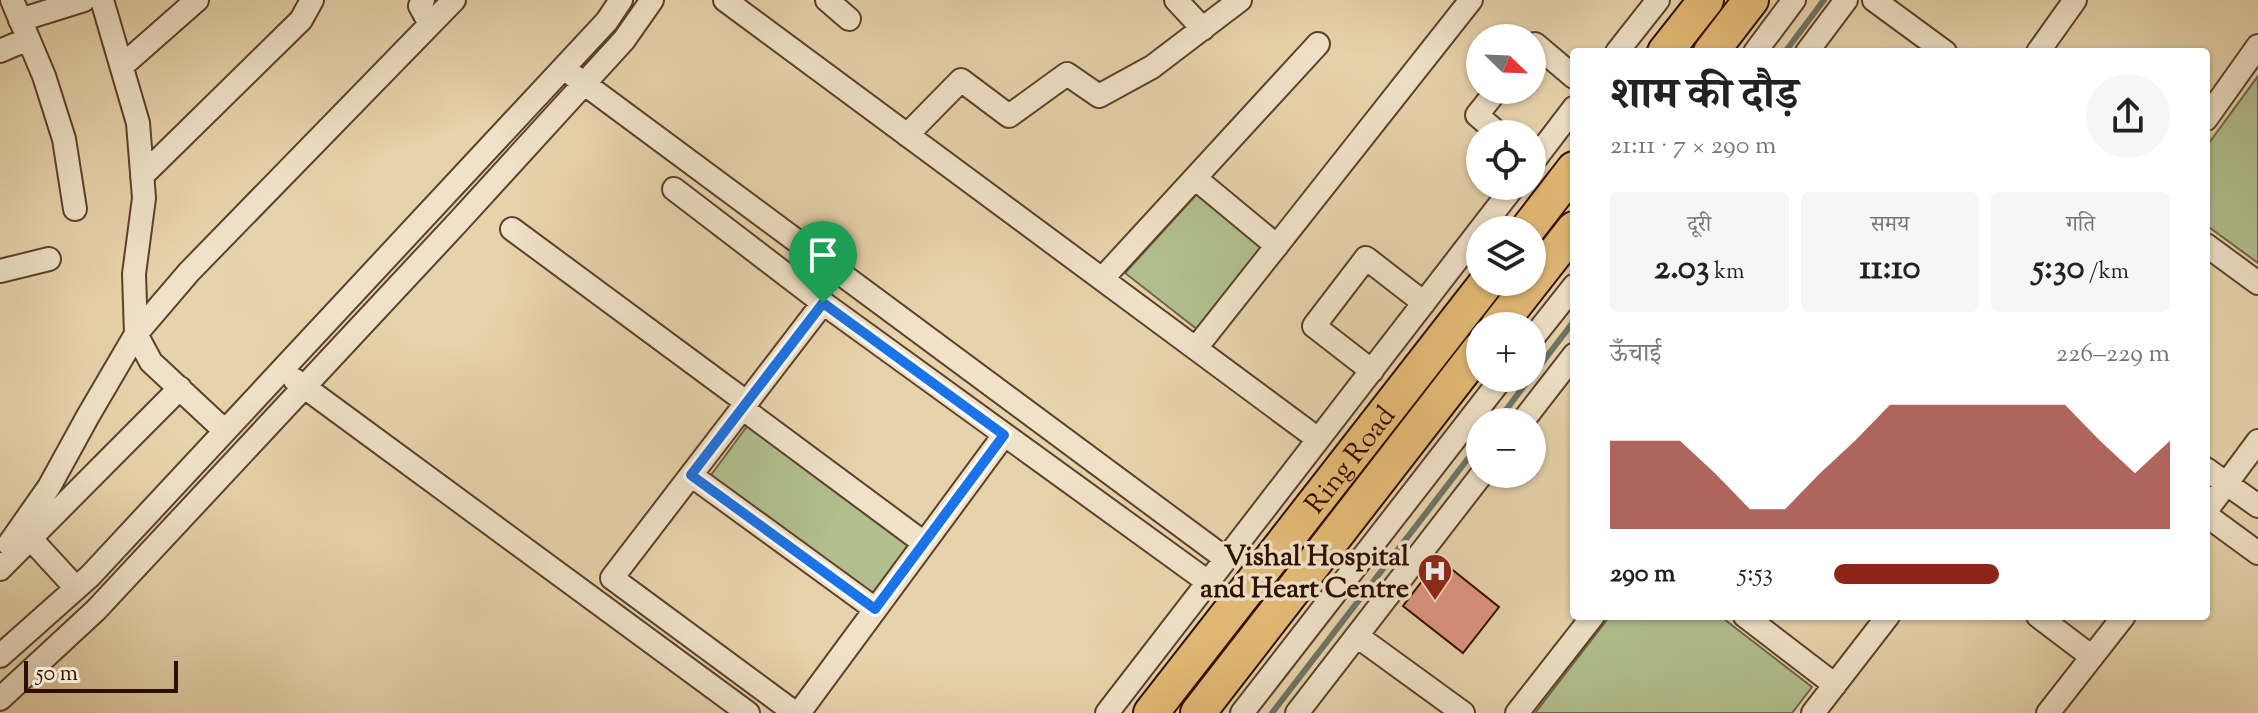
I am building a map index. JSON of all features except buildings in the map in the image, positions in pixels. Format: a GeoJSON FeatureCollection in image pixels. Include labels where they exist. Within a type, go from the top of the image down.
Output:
{"type":"FeatureCollection","features":[{"type":"Feature","properties":{"kind":"highway"},"geometry":{"type":"LineString","coordinates":[[1668,48],[1706,0]]}},
{"type":"Feature","properties":{"kind":"highway"},"geometry":{"type":"LineString","coordinates":[[1714,48],[1751,0]]}},
{"type":"Feature","properties":{"kind":"highway"},"geometry":{"type":"LineString","coordinates":[[1538,216],[1570,174]]}},
{"type":"Feature","properties":{"kind":"highway"},"geometry":{"type":"LineString","coordinates":[[1509,312],[1570,234]]}},
{"type":"Feature","properties":{"kind":"highway","name":"Ring Road"},"geometry":{"type":"LineString","coordinates":[[1151,713],[1476,296]]}},
{"type":"Feature","properties":{"kind":"highway","name":"Ring Road"},"geometry":{"type":"LineString","coordinates":[[1198,713],[1466,367]]}},
{"type":"Feature","properties":{"kind":"street"},"geometry":{"type":"LineString","coordinates":[[0,51],[20,19],[84,0]]}},
{"type":"Feature","properties":{"kind":"street"},"geometry":{"type":"LineString","coordinates":[[102,0],[138,123],[144,198],[134,274],[136,334],[151,362],[225,431]]}},
{"type":"Feature","properties":{"kind":"street"},"geometry":{"type":"LineString","coordinates":[[122,66],[197,0]]}},
{"type":"Feature","properties":{"kind":"street"},"geometry":{"type":"LineString","coordinates":[[142,176],[301,20],[312,0]]}},
{"type":"Feature","properties":{"kind":"street"},"geometry":{"type":"LineString","coordinates":[[423,0],[420,6],[430,24]]}},
{"type":"Feature","properties":{"kind":"street"},"geometry":{"type":"LineString","coordinates":[[0,569],[136,334],[189,272],[454,0]]}},
{"type":"Feature","properties":{"kind":"street"},"geometry":{"type":"LineString","coordinates":[[0,656],[90,576],[607,21],[621,0]]}},
{"type":"Feature","properties":{"kind":"street"},"geometry":{"type":"LineString","coordinates":[[0,699],[96,610],[585,84],[624,40],[652,0]]}},
{"type":"Feature","properties":{"kind":"street"},"geometry":{"type":"LineString","coordinates":[[725,0],[1318,439]]}},
{"type":"Feature","properties":{"kind":"street"},"geometry":{"type":"LineString","coordinates":[[827,0],[849,19]]}},
{"type":"Feature","properties":{"kind":"street"},"geometry":{"type":"LineString","coordinates":[[1176,0],[1203,29]]}},
{"type":"Feature","properties":{"kind":"street"},"geometry":{"type":"LineString","coordinates":[[907,135],[961,80],[1009,116],[1067,74],[1099,96],[1152,67],[1240,0]]}},
{"type":"Feature","properties":{"kind":"street"},"geometry":{"type":"LineString","coordinates":[[1196,348],[1471,0]]}},
{"type":"Feature","properties":{"kind":"street"},"geometry":{"type":"LineString","coordinates":[[1620,48],[1658,0]]}},
{"type":"Feature","properties":{"kind":"street"},"geometry":{"type":"LineString","coordinates":[[1758,48],[1794,0]]}},
{"type":"Feature","properties":{"kind":"street"},"geometry":{"type":"LineString","coordinates":[[1810,48],[1846,0]]}},
{"type":"Feature","properties":{"kind":"street"},"geometry":{"type":"LineString","coordinates":[[1874,0],[1940,48]]}},
{"type":"Feature","properties":{"kind":"street"},"geometry":{"type":"LineString","coordinates":[[2041,48],[2075,0]]}},
{"type":"Feature","properties":{"kind":"street"},"geometry":{"type":"LineString","coordinates":[[20,19],[44,76],[64,139],[75,209]]}},
{"type":"Feature","properties":{"kind":"street"},"geometry":{"type":"LineString","coordinates":[[1102,279],[1318,44]]}},
{"type":"Feature","properties":{"kind":"street"},"geometry":{"type":"LineString","coordinates":[[2210,113],[2258,46]]}},
{"type":"Feature","properties":{"kind":"street"},"geometry":{"type":"LineString","coordinates":[[1546,53],[1570,74]]}},
{"type":"Feature","properties":{"kind":"street"},"geometry":{"type":"LineString","coordinates":[[563,68],[1226,559]]}},
{"type":"Feature","properties":{"kind":"street"},"geometry":{"type":"LineString","coordinates":[[1483,120],[1477,115],[1486,104]]}},
{"type":"Feature","properties":{"kind":"street"},"geometry":{"type":"LineString","coordinates":[[1546,144],[1570,113]]}},
{"type":"Feature","properties":{"kind":"street"},"geometry":{"type":"LineString","coordinates":[[1195,178],[1277,246]]}},
{"type":"Feature","properties":{"kind":"street"},"geometry":{"type":"LineString","coordinates":[[674,189],[823,303],[1208,582]]}},
{"type":"Feature","properties":{"kind":"street"},"geometry":{"type":"LineString","coordinates":[[1491,216],[1503,200]]}},
{"type":"Feature","properties":{"kind":"street"},"geometry":{"type":"LineString","coordinates":[[512,229],[924,543]]}},
{"type":"Feature","properties":{"kind":"street"},"geometry":{"type":"LineString","coordinates":[[1107,713],[1466,248]]}},
{"type":"Feature","properties":{"kind":"street"},"geometry":{"type":"LineString","coordinates":[[2210,248],[2258,283]]}},
{"type":"Feature","properties":{"kind":"street"},"geometry":{"type":"LineString","coordinates":[[1372,371],[1314,326],[1366,258],[1424,303]]}},
{"type":"Feature","properties":{"kind":"street"},"geometry":{"type":"LineString","coordinates":[[0,271],[49,259]]}},
{"type":"Feature","properties":{"kind":"street"},"geometry":{"type":"LineString","coordinates":[[1546,321],[1570,291]]}},
{"type":"Feature","properties":{"kind":"street"},"geometry":{"type":"LineString","coordinates":[[823,303],[612,578],[797,713],[1004,435]]}},
{"type":"Feature","properties":{"kind":"street"},"geometry":{"type":"LineString","coordinates":[[1533,408],[1570,360]]}},
{"type":"Feature","properties":{"kind":"street"},"geometry":{"type":"LineString","coordinates":[[282,369],[303,388],[748,713]]}},
{"type":"Feature","properties":{"kind":"street"},"geometry":{"type":"LineString","coordinates":[[14,542],[180,388]]}},
{"type":"Feature","properties":{"kind":"street"},"geometry":{"type":"LineString","coordinates":[[1242,713],[1491,392]]}},
{"type":"Feature","properties":{"kind":"street"},"geometry":{"type":"LineString","coordinates":[[2210,507],[2258,441]]}},
{"type":"Feature","properties":{"kind":"street"},"geometry":{"type":"LineString","coordinates":[[2210,472],[2258,506]]}},
{"type":"Feature","properties":{"kind":"street"},"geometry":{"type":"LineString","coordinates":[[691,475],[875,609]]}},
{"type":"Feature","properties":{"kind":"street"},"geometry":{"type":"LineString","coordinates":[[1297,713],[1471,488]]}},
{"type":"Feature","properties":{"kind":"street"},"geometry":{"type":"LineString","coordinates":[[2210,516],[2258,553]]}},
{"type":"Feature","properties":{"kind":"street"},"geometry":{"type":"LineString","coordinates":[[14,542],[76,588]]}},
{"type":"Feature","properties":{"kind":"street"},"geometry":{"type":"LineString","coordinates":[[1517,713],[1590,620]]}},
{"type":"Feature","properties":{"kind":"street"},"geometry":{"type":"LineString","coordinates":[[1750,620],[1835,685]]}},
{"type":"Feature","properties":{"kind":"street"},"geometry":{"type":"LineString","coordinates":[[1813,713],[1885,620]]}},
{"type":"Feature","properties":{"kind":"street"},"geometry":{"type":"LineString","coordinates":[[2043,620],[2092,657]]}},
{"type":"Feature","properties":{"kind":"street"},"geometry":{"type":"LineString","coordinates":[[2048,713],[2121,620]]}},
{"type":"Feature","properties":{"kind":"street"},"geometry":{"type":"LineString","coordinates":[[1357,636],[1463,713]]}},
{"type":"Feature","properties":{"kind":"green space"},"geometry":{"type":"Polygon","coordinates":[[[2258,76],[2258,263],[2210,228],[2210,142],[2258,76]]]}},
{"type":"Feature","properties":{"kind":"green space"},"geometry":{"type":"Polygon","coordinates":[[[1197,194],[1263,249],[1198,330],[1125,273],[1197,194]]]}},
{"type":"Feature","properties":{"kind":"green space"},"geometry":{"type":"Polygon","coordinates":[[[748,425],[910,544],[873,594],[711,475],[748,425]]]}},
{"type":"Feature","properties":{"kind":"green space"},"geometry":{"type":"Polygon","coordinates":[[[1607,620],[1725,620],[1812,687],[1792,713],[1535,713],[1607,620]]]}},
{"type":"Feature","properties":{"kind":"waterway"},"geometry":{"type":"LineString","coordinates":[[1788,48],[1824,0]]}},
{"type":"Feature","properties":{"kind":"waterway"},"geometry":{"type":"LineString","coordinates":[[1546,358],[1570,326]]}},
{"type":"Feature","properties":{"kind":"waterway"},"geometry":{"type":"LineString","coordinates":[[1508,408],[1520,392]]}},
{"type":"Feature","properties":{"kind":"waterway"},"geometry":{"type":"LineString","coordinates":[[1272,713],[1466,461]]}},
{"type":"Feature","properties":{"kind":"place","name":"Vishal Hospital and Heart Centre"},"geometry":{"type":"Point","coordinates":[1435,602]}},
{"type":"Feature","properties":{"kind":"route"},"geometry":{"type":"LineString","coordinates":[[823,303],[1004,435],[875,609],[691,475],[823,303]]}}]}
